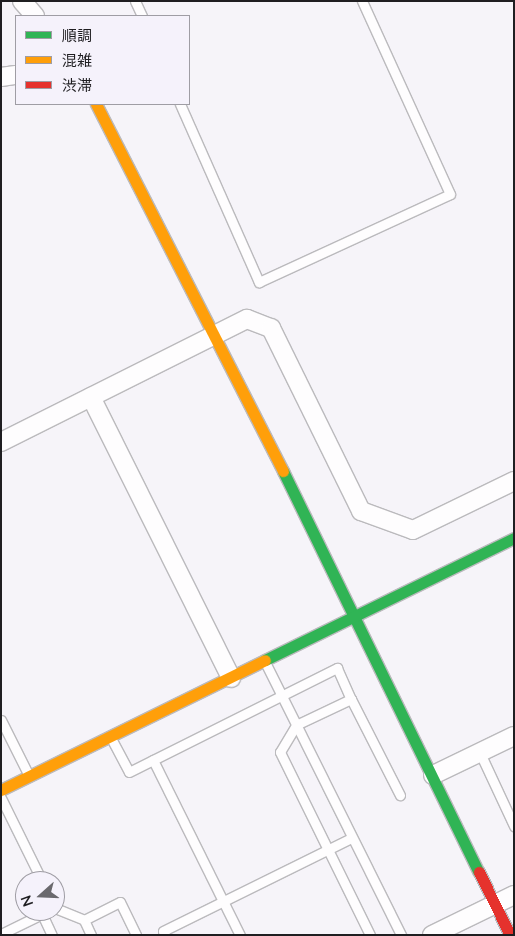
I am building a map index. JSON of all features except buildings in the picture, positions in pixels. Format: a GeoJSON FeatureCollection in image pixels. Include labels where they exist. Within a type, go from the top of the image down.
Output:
{"type":"FeatureCollection","features":[{"type":"Feature","properties":{"kind":"street"},"geometry":{"type":"LineString","coordinates":[[22,1],[34,15]]}},
{"type":"Feature","properties":{"kind":"street"},"geometry":{"type":"LineString","coordinates":[[1,77],[15,75]]}},
{"type":"Feature","properties":{"kind":"street"},"geometry":{"type":"LineString","coordinates":[[97,105],[216,335],[510,935]]}},
{"type":"Feature","properties":{"kind":"street"},"geometry":{"type":"LineString","coordinates":[[1,442],[247,319],[271,328],[361,511],[413,530],[514,481]]}},
{"type":"Feature","properties":{"kind":"street"},"geometry":{"type":"LineString","coordinates":[[91,398],[231,678]]}},
{"type":"Feature","properties":{"kind":"street"},"geometry":{"type":"LineString","coordinates":[[1,790],[265,662],[514,538]]}},
{"type":"Feature","properties":{"kind":"street"},"geometry":{"type":"LineString","coordinates":[[433,775],[514,736]]}},
{"type":"Feature","properties":{"kind":"street"},"geometry":{"type":"LineString","coordinates":[[438,933],[514,895]]}},
{"type":"Feature","properties":{"kind":"lane"},"geometry":{"type":"LineString","coordinates":[[135,1],[142,15]]}},
{"type":"Feature","properties":{"kind":"lane"},"geometry":{"type":"LineString","coordinates":[[180,105],[259,282],[450,194],[362,1]]}},
{"type":"Feature","properties":{"kind":"lane"},"geometry":{"type":"LineString","coordinates":[[265,662],[400,935]]}},
{"type":"Feature","properties":{"kind":"lane"},"geometry":{"type":"LineString","coordinates":[[111,737],[129,772],[337,668],[400,795]]}},
{"type":"Feature","properties":{"kind":"lane"},"geometry":{"type":"LineString","coordinates":[[351,699],[296,725],[280,752],[370,935]]}},
{"type":"Feature","properties":{"kind":"lane"},"geometry":{"type":"LineString","coordinates":[[1,720],[29,776]]}},
{"type":"Feature","properties":{"kind":"lane"},"geometry":{"type":"LineString","coordinates":[[480,753],[514,826]]}},
{"type":"Feature","properties":{"kind":"lane"},"geometry":{"type":"LineString","coordinates":[[153,760],[240,935]]}},
{"type":"Feature","properties":{"kind":"lane"},"geometry":{"type":"LineString","coordinates":[[1,798],[37,871]]}},
{"type":"Feature","properties":{"kind":"lane"},"geometry":{"type":"LineString","coordinates":[[165,935],[163,931],[351,838]]}},
{"type":"Feature","properties":{"kind":"lane"},"geometry":{"type":"LineString","coordinates":[[84,920],[120,902],[136,935]]}},
{"type":"Feature","properties":{"kind":"lane"},"geometry":{"type":"LineString","coordinates":[[65,912],[84,920],[91,935]]}},
{"type":"Feature","properties":{"kind":"lane"},"geometry":{"type":"LineString","coordinates":[[1,934],[27,921]]}},
{"type":"Feature","properties":{"kind":"lane"},"geometry":{"type":"LineString","coordinates":[[48,921],[52,935]]}},
{"type":"Feature","properties":{"kind":"traffic: fast"},"geometry":{"type":"LineString","coordinates":[[283,471],[479,872]]}},
{"type":"Feature","properties":{"kind":"traffic: fast"},"geometry":{"type":"LineString","coordinates":[[265,660],[514,538]]}},
{"type":"Feature","properties":{"kind":"traffic: slow"},"geometry":{"type":"LineString","coordinates":[[97,105],[283,471]]}},
{"type":"Feature","properties":{"kind":"traffic: slow"},"geometry":{"type":"LineString","coordinates":[[1,790],[265,660]]}},
{"type":"Feature","properties":{"kind":"traffic: jam"},"geometry":{"type":"LineString","coordinates":[[479,872],[510,935]]}}]}
